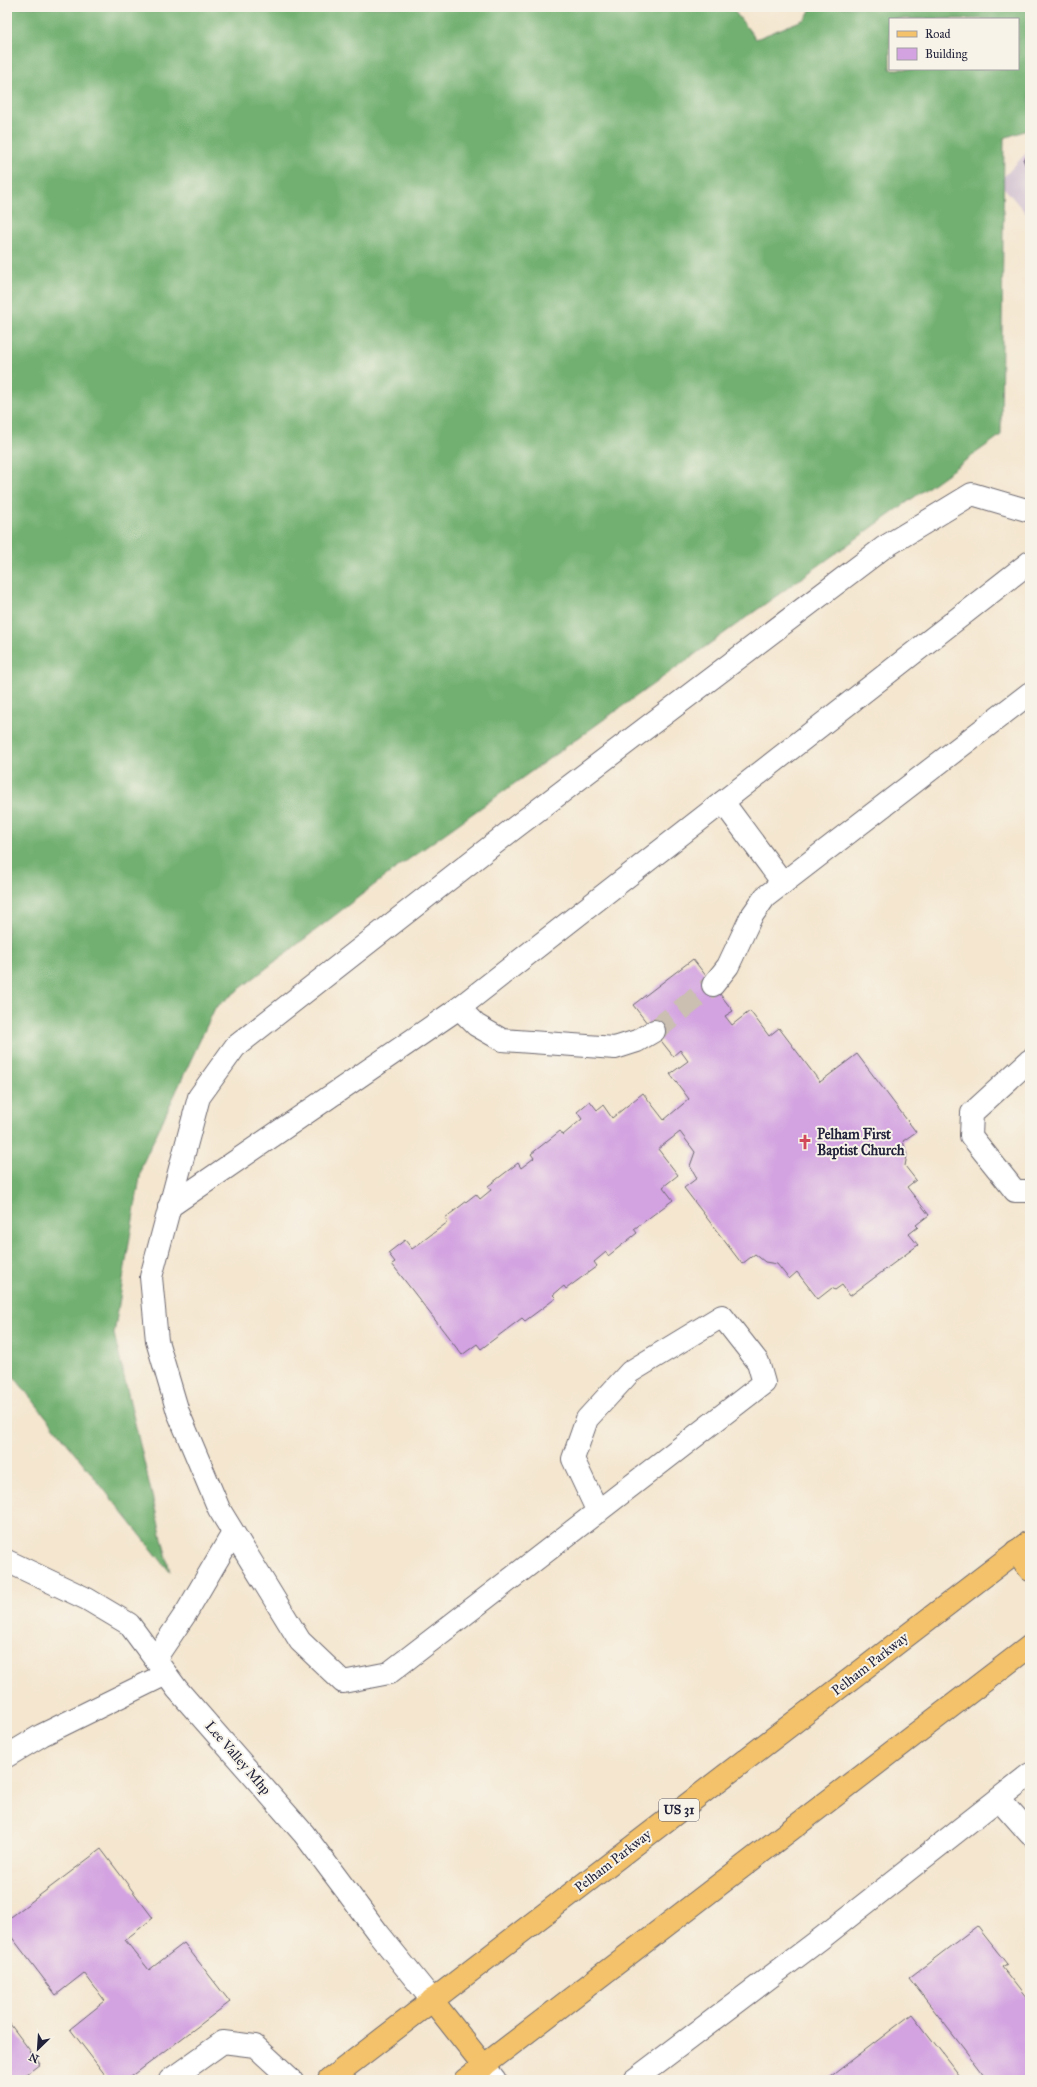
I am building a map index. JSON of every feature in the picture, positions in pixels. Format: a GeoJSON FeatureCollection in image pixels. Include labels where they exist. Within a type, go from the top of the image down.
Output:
{"type":"FeatureCollection","features":[{"type":"Feature","properties":{"kind":"main road"},"geometry":{"type":"LineString","coordinates":[[1023,1546],[1030,1570]]}},
{"type":"Feature","properties":{"kind":"main road","name":"Pelham Parkway"},"geometry":{"type":"LineString","coordinates":[[329,2080],[1023,1546]]}},
{"type":"Feature","properties":{"kind":"main road"},"geometry":{"type":"LineString","coordinates":[[465,2080],[489,2073],[1030,1646]]}},
{"type":"Feature","properties":{"kind":"main road"},"geometry":{"type":"LineString","coordinates":[[432,2000],[489,2073]]}},
{"type":"Feature","properties":{"kind":"street"},"geometry":{"type":"LineString","coordinates":[[598,1512],[573,1459],[587,1419],[630,1372],[722,1316],[758,1362],[764,1383],[598,1512],[390,1673],[343,1682],[300,1640],[219,1509],[178,1412],[158,1341],[150,1277],[199,1098],[235,1047],[520,824],[883,548],[972,494],[1030,511]]}},
{"type":"Feature","properties":{"kind":"street"},"geometry":{"type":"LineString","coordinates":[[169,1207],[459,1008],[1030,562]]}},
{"type":"Feature","properties":{"kind":"street"},"geometry":{"type":"LineString","coordinates":[[713,985],[728,966],[751,917],[765,898],[1030,693]]}},
{"type":"Feature","properties":{"kind":"street"},"geometry":{"type":"LineString","coordinates":[[723,802],[783,883]]}},
{"type":"Feature","properties":{"kind":"street"},"geometry":{"type":"LineString","coordinates":[[459,1008],[476,1025],[502,1040],[615,1048],[637,1041],[654,1031]]}},
{"type":"Feature","properties":{"kind":"street"},"geometry":{"type":"LineString","coordinates":[[1030,1060],[972,1113],[971,1136],[1015,1191],[1030,1191]]}},
{"type":"Feature","properties":{"kind":"street"},"geometry":{"type":"LineString","coordinates":[[7,1756],[160,1666],[186,1613],[233,1533]]}},
{"type":"Feature","properties":{"kind":"street","name":"Lee Valley Mhp"},"geometry":{"type":"LineString","coordinates":[[7,1561],[87,1599],[129,1624],[177,1689],[304,1834],[378,1933],[432,2000]]}},
{"type":"Feature","properties":{"kind":"street"},"geometry":{"type":"LineString","coordinates":[[634,2080],[823,1937],[1030,1774]]}},
{"type":"Feature","properties":{"kind":"street"},"geometry":{"type":"LineString","coordinates":[[999,1799],[1030,1834]]}},
{"type":"Feature","properties":{"kind":"street"},"geometry":{"type":"LineString","coordinates":[[170,2080],[223,2042],[254,2046],[292,2080]]}},
{"type":"Feature","properties":{"kind":"shaded area"},"geometry":{"type":"Polygon","coordinates":[[[1030,149],[1030,218],[999,182],[1030,149]]]}},
{"type":"Feature","properties":{"kind":"green space"},"geometry":{"type":"Polygon","coordinates":[[[7,7],[731,7],[756,39],[805,19],[812,7],[1030,7],[1030,129],[1004,138],[1001,435],[391,872],[215,1008],[142,1165],[114,1334],[170,1572],[7,1368],[7,7]]]}},
{"type":"Feature","properties":{"kind":"building"},"geometry":{"type":"Polygon","coordinates":[[[1030,156],[1030,177],[1023,159],[1030,156]]]}},
{"type":"Feature","properties":{"kind":"building"},"geometry":{"type":"Polygon","coordinates":[[[693,959],[733,1011],[725,1016],[732,1025],[750,1011],[769,1036],[779,1028],[820,1082],[857,1054],[916,1132],[903,1141],[907,1155],[905,1166],[916,1180],[907,1187],[929,1215],[916,1225],[918,1227],[909,1234],[918,1245],[850,1296],[842,1285],[835,1290],[832,1288],[818,1299],[797,1272],[789,1279],[777,1264],[765,1262],[755,1254],[742,1264],[684,1188],[697,1178],[690,1166],[695,1152],[680,1132],[658,1149],[678,1175],[663,1187],[673,1200],[634,1229],[637,1233],[608,1256],[606,1252],[594,1262],[597,1266],[566,1289],[564,1286],[553,1295],[556,1298],[525,1321],[522,1318],[481,1349],[477,1344],[462,1355],[392,1264],[395,1262],[388,1253],[405,1240],[412,1249],[448,1222],[445,1218],[476,1194],[480,1199],[491,1190],[488,1186],[518,1163],[521,1168],[534,1158],[531,1154],[560,1131],[563,1135],[582,1119],[577,1112],[590,1101],[597,1110],[603,1105],[612,1118],[643,1093],[664,1120],[689,1099],[670,1074],[688,1061],[680,1050],[673,1056],[633,1005],[693,959]]]}},
{"type":"Feature","properties":{"kind":"building"},"geometry":{"type":"Polygon","coordinates":[[[101,1849],[153,1918],[125,1940],[149,1970],[184,1943],[230,2002],[127,2080],[109,2080],[70,2029],[105,2001],[84,1973],[56,1995],[7,1931],[7,1920],[101,1849]]]}},
{"type":"Feature","properties":{"kind":"building"},"geometry":{"type":"Polygon","coordinates":[[[977,1926],[1007,1964],[1002,1967],[1030,2003],[1030,2080],[988,2080],[909,1978],[977,1926]]]}},
{"type":"Feature","properties":{"kind":"building"},"geometry":{"type":"Polygon","coordinates":[[[912,2014],[963,2080],[826,2080],[912,2014]]]}},
{"type":"Feature","properties":{"kind":"building"},"geometry":{"type":"Polygon","coordinates":[[[7,2020],[40,2064],[19,2080],[7,2080],[7,2020]]]}},
{"type":"Feature","properties":{"kind":"tunnel"},"geometry":{"type":"LineString","coordinates":[[654,1031],[713,985]]}},
{"type":"Feature","properties":{"kind":"place","name":"Pelham First Baptist Church"},"geometry":{"type":"Point","coordinates":[805,1142]}}]}
